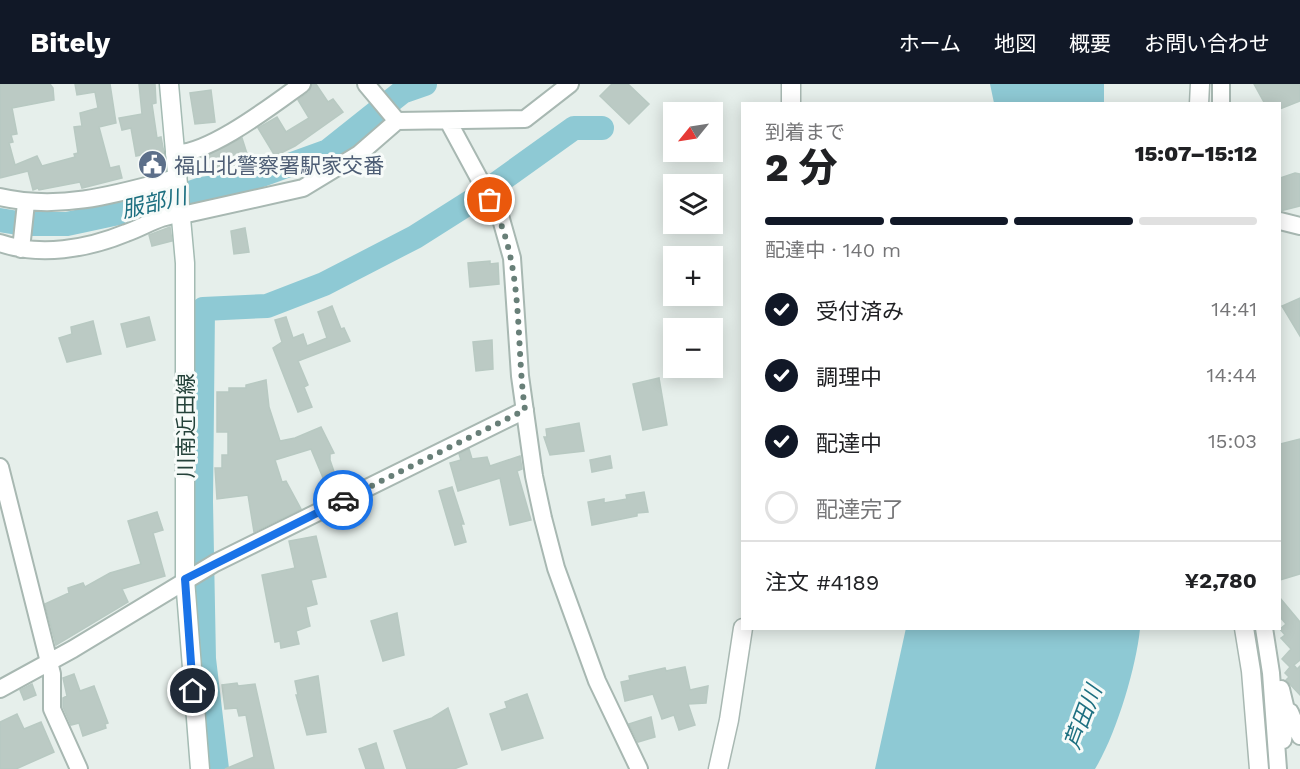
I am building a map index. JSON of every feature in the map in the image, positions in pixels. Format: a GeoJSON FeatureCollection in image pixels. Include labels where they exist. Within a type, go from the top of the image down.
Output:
{"type":"FeatureCollection","features":[{"type":"Feature","properties":{"kind":"main road","name":"川南近田線"},"geometry":{"type":"LineString","coordinates":[[169,84],[185,263],[185,579],[200,769]]}},
{"type":"Feature","properties":{"kind":"main road"},"geometry":{"type":"LineString","coordinates":[[791,84],[791,102]]}},
{"type":"Feature","properties":{"kind":"main road"},"geometry":{"type":"LineString","coordinates":[[1199,102],[1200,84]]}},
{"type":"Feature","properties":{"kind":"main road"},"geometry":{"type":"LineString","coordinates":[[718,769],[729,720],[743,630]]}},
{"type":"Feature","properties":{"kind":"main road"},"geometry":{"type":"LineString","coordinates":[[1244,630],[1251,671],[1259,769]]}},
{"type":"Feature","properties":{"kind":"street"},"geometry":{"type":"LineString","coordinates":[[174,153],[185,154],[226,135],[302,84]]}},
{"type":"Feature","properties":{"kind":"street"},"geometry":{"type":"LineString","coordinates":[[25,205],[11,246],[43,251],[93,244],[126,234],[168,214],[303,188],[359,154],[396,119],[448,121],[525,119],[570,84]]}},
{"type":"Feature","properties":{"kind":"street"},"geometry":{"type":"LineString","coordinates":[[1207,84],[1208,102]]}},
{"type":"Feature","properties":{"kind":"street"},"geometry":{"type":"LineString","coordinates":[[1221,84],[1221,102]]}},
{"type":"Feature","properties":{"kind":"street"},"geometry":{"type":"LineString","coordinates":[[369,86],[396,119]]}},
{"type":"Feature","properties":{"kind":"street"},"geometry":{"type":"LineString","coordinates":[[448,121],[501,219],[512,258],[525,410],[534,476],[556,568],[597,681],[639,769]]}},
{"type":"Feature","properties":{"kind":"street"},"geometry":{"type":"LineString","coordinates":[[0,197],[25,205],[100,199],[176,180]]}},
{"type":"Feature","properties":{"kind":"street"},"geometry":{"type":"LineString","coordinates":[[1281,221],[1300,226]]}},
{"type":"Feature","properties":{"kind":"street"},"geometry":{"type":"LineString","coordinates":[[0,689],[49,663],[185,579],[525,410]]}},
{"type":"Feature","properties":{"kind":"street"},"geometry":{"type":"LineString","coordinates":[[0,467],[4,500],[49,663],[52,709],[79,769]]}},
{"type":"Feature","properties":{"kind":"street"},"geometry":{"type":"LineString","coordinates":[[1264,630],[1271,673],[1278,763]]}},
{"type":"Feature","properties":{"kind":"street"},"geometry":{"type":"LineString","coordinates":[[1271,673],[1280,684],[1292,709],[1300,736]]}},
{"type":"Feature","properties":{"kind":"street"},"geometry":{"type":"LineString","coordinates":[[1278,763],[1292,709]]}},
{"type":"Feature","properties":{"kind":"water"},"geometry":{"type":"Polygon","coordinates":[[[990,84],[1104,84],[1104,102],[994,102],[990,84]]]}},
{"type":"Feature","properties":{"kind":"water","name":"芦田川"},"geometry":{"type":"Polygon","coordinates":[[[906,630],[1140,630],[1124,701],[1103,755],[1095,769],[875,769],[906,630]]]}},
{"type":"Feature","properties":{"kind":"building"},"geometry":{"type":"Polygon","coordinates":[[[0,84],[50,84],[53,88],[54,100],[12,108],[17,134],[11,135],[13,142],[9,143],[15,165],[37,156],[42,166],[75,157],[74,154],[78,153],[74,127],[82,126],[80,113],[98,108],[95,92],[77,95],[75,84],[110,84],[116,123],[99,127],[110,168],[119,166],[122,178],[82,188],[80,182],[33,190],[28,171],[0,178],[0,84]]]}},
{"type":"Feature","properties":{"kind":"building"},"geometry":{"type":"Polygon","coordinates":[[[139,84],[155,84],[156,103],[152,104],[157,138],[161,137],[164,153],[158,156],[160,171],[156,173],[148,174],[146,154],[136,156],[131,128],[122,130],[119,118],[142,114],[139,84]]]}},
{"type":"Feature","properties":{"kind":"building"},"geometry":{"type":"Polygon","coordinates":[[[312,84],[316,84],[328,102],[333,99],[343,112],[295,146],[275,156],[258,128],[277,117],[286,132],[309,118],[298,100],[309,92],[312,84]]]}},
{"type":"Feature","properties":{"kind":"building"},"geometry":{"type":"Polygon","coordinates":[[[612,84],[628,84],[649,104],[629,124],[600,96],[612,84]]]}},
{"type":"Feature","properties":{"kind":"building"},"geometry":{"type":"Polygon","coordinates":[[[1254,84],[1300,84],[1300,101],[1281,109],[1281,102],[1264,102],[1254,84]]]}},
{"type":"Feature","properties":{"kind":"building"},"geometry":{"type":"Polygon","coordinates":[[[211,90],[215,122],[195,124],[190,93],[211,90]]]}},
{"type":"Feature","properties":{"kind":"building"},"geometry":{"type":"Polygon","coordinates":[[[242,138],[250,163],[216,172],[214,169],[206,174],[198,160],[242,138]]]}},
{"type":"Feature","properties":{"kind":"building"},"geometry":{"type":"Polygon","coordinates":[[[1295,173],[1300,174],[1300,206],[1281,211],[1281,178],[1295,173]]]}},
{"type":"Feature","properties":{"kind":"building"},"geometry":{"type":"Polygon","coordinates":[[[170,227],[172,241],[152,246],[149,235],[170,227]]]}},
{"type":"Feature","properties":{"kind":"building"},"geometry":{"type":"Polygon","coordinates":[[[245,228],[249,252],[234,254],[231,231],[245,228]]]}},
{"type":"Feature","properties":{"kind":"building"},"geometry":{"type":"Polygon","coordinates":[[[490,261],[490,264],[498,263],[499,284],[470,287],[468,263],[490,261]]]}},
{"type":"Feature","properties":{"kind":"building"},"geometry":{"type":"Polygon","coordinates":[[[1300,298],[1300,336],[1282,306],[1300,298]]]}},
{"type":"Feature","properties":{"kind":"building"},"geometry":{"type":"Polygon","coordinates":[[[332,306],[341,329],[344,328],[350,341],[298,361],[308,385],[304,387],[312,407],[298,412],[273,348],[282,342],[275,320],[286,317],[293,338],[303,334],[307,346],[327,338],[318,312],[332,306]]]}},
{"type":"Feature","properties":{"kind":"building"},"geometry":{"type":"Polygon","coordinates":[[[149,317],[155,340],[127,347],[121,324],[149,317]]]}},
{"type":"Feature","properties":{"kind":"building"},"geometry":{"type":"Polygon","coordinates":[[[93,321],[101,354],[67,362],[59,338],[72,334],[71,327],[93,321]]]}},
{"type":"Feature","properties":{"kind":"building"},"geometry":{"type":"Polygon","coordinates":[[[492,340],[493,369],[476,371],[473,342],[492,340]]]}},
{"type":"Feature","properties":{"kind":"building"},"geometry":{"type":"Polygon","coordinates":[[[659,378],[667,425],[643,430],[633,384],[659,378]]]}},
{"type":"Feature","properties":{"kind":"building"},"geometry":{"type":"Polygon","coordinates":[[[266,380],[269,407],[280,441],[295,438],[321,427],[334,453],[330,454],[330,460],[340,489],[329,492],[311,449],[275,460],[282,482],[286,481],[301,509],[254,532],[248,495],[217,499],[215,468],[222,468],[222,455],[228,455],[228,432],[217,432],[217,392],[229,392],[229,388],[246,388],[246,385],[266,380]]]}},
{"type":"Feature","properties":{"kind":"building"},"geometry":{"type":"Polygon","coordinates":[[[579,423],[584,451],[550,455],[544,437],[547,437],[546,429],[579,423]]]}},
{"type":"Feature","properties":{"kind":"building"},"geometry":{"type":"Polygon","coordinates":[[[1300,439],[1300,574],[1281,580],[1281,444],[1300,439]]]}},
{"type":"Feature","properties":{"kind":"building"},"geometry":{"type":"Polygon","coordinates":[[[469,449],[472,459],[487,457],[490,466],[520,456],[522,469],[517,471],[531,520],[510,525],[500,478],[458,491],[450,463],[461,460],[459,454],[469,449]]]}},
{"type":"Feature","properties":{"kind":"building"},"geometry":{"type":"Polygon","coordinates":[[[610,456],[612,468],[592,472],[590,460],[610,456]]]}},
{"type":"Feature","properties":{"kind":"building"},"geometry":{"type":"Polygon","coordinates":[[[452,487],[464,524],[461,524],[466,542],[455,545],[439,491],[452,487]]]}},
{"type":"Feature","properties":{"kind":"building"},"geometry":{"type":"Polygon","coordinates":[[[644,492],[648,512],[592,525],[588,502],[604,499],[604,503],[627,499],[626,495],[644,492]]]}},
{"type":"Feature","properties":{"kind":"building"},"geometry":{"type":"Polygon","coordinates":[[[157,512],[163,530],[153,533],[165,576],[122,589],[128,602],[56,645],[45,604],[69,593],[68,588],[83,583],[85,587],[110,573],[141,564],[128,521],[157,512]]]}},
{"type":"Feature","properties":{"kind":"building"},"geometry":{"type":"Polygon","coordinates":[[[316,536],[326,577],[311,580],[317,604],[306,607],[310,626],[296,631],[299,644],[281,648],[280,641],[275,642],[262,575],[295,568],[289,541],[316,536]]]}},
{"type":"Feature","properties":{"kind":"building"},"geometry":{"type":"Polygon","coordinates":[[[1281,599],[1300,622],[1300,660],[1294,665],[1297,669],[1300,666],[1300,695],[1286,680],[1289,677],[1285,673],[1290,667],[1282,659],[1291,649],[1281,638],[1285,635],[1281,630],[1286,624],[1281,618],[1281,599]]]}},
{"type":"Feature","properties":{"kind":"building"},"geometry":{"type":"Polygon","coordinates":[[[397,613],[404,655],[383,661],[371,621],[397,613]]]}},
{"type":"Feature","properties":{"kind":"building"},"geometry":{"type":"Polygon","coordinates":[[[685,667],[690,690],[708,686],[706,703],[688,704],[695,725],[679,730],[674,715],[662,719],[653,694],[625,701],[621,682],[630,680],[629,676],[665,668],[666,671],[685,667]]]}},
{"type":"Feature","properties":{"kind":"building"},"geometry":{"type":"Polygon","coordinates":[[[74,674],[80,691],[94,686],[108,723],[105,724],[106,728],[83,736],[79,723],[71,725],[63,707],[63,698],[67,696],[63,678],[74,674]]]}},
{"type":"Feature","properties":{"kind":"building"},"geometry":{"type":"Polygon","coordinates":[[[318,676],[326,732],[307,735],[296,695],[298,695],[295,681],[318,676]]]}},
{"type":"Feature","properties":{"kind":"building"},"geometry":{"type":"Polygon","coordinates":[[[237,683],[238,686],[255,684],[274,769],[225,769],[254,757],[246,715],[239,716],[237,708],[225,709],[222,685],[237,683]]]}},
{"type":"Feature","properties":{"kind":"building"},"geometry":{"type":"Polygon","coordinates":[[[32,684],[36,695],[24,700],[20,690],[32,684]]]}},
{"type":"Feature","properties":{"kind":"building"},"geometry":{"type":"Polygon","coordinates":[[[527,694],[543,738],[502,750],[490,714],[507,708],[505,702],[527,694]]]}},
{"type":"Feature","properties":{"kind":"building"},"geometry":{"type":"Polygon","coordinates":[[[448,708],[467,764],[454,769],[407,769],[394,731],[432,718],[448,708]]]}},
{"type":"Feature","properties":{"kind":"building"},"geometry":{"type":"Polygon","coordinates":[[[17,714],[24,729],[41,722],[54,752],[16,769],[0,769],[0,722],[17,714]]]}},
{"type":"Feature","properties":{"kind":"building"},"geometry":{"type":"Polygon","coordinates":[[[651,717],[655,737],[638,742],[629,724],[651,717]]]}},
{"type":"Feature","properties":{"kind":"building"},"geometry":{"type":"Polygon","coordinates":[[[376,743],[384,769],[366,769],[359,749],[376,743]]]}},
{"type":"Feature","properties":{"kind":"waterway","name":"服部川"},"geometry":{"type":"LineString","coordinates":[[0,220],[24,224],[67,224],[151,206],[202,189],[237,184],[328,151],[402,92],[425,84]]}},
{"type":"Feature","properties":{"kind":"waterway"},"geometry":{"type":"LineString","coordinates":[[217,769],[204,659],[201,502],[203,309],[267,306],[324,284],[415,237],[475,199],[574,128],[602,128]]}},
{"type":"Feature","properties":{"kind":"way so far"},"geometry":{"type":"LineString","coordinates":[[343,500],[525,410],[520,376],[518,318],[512,258],[501,219],[490,200]]}},
{"type":"Feature","properties":{"kind":"place","name":"福山北警察署駅家交番"},"geometry":{"type":"Point","coordinates":[153,165]}},
{"type":"Feature","properties":{"kind":"route"},"geometry":{"type":"LineString","coordinates":[[193,691],[185,579],[343,500]]}}]}
